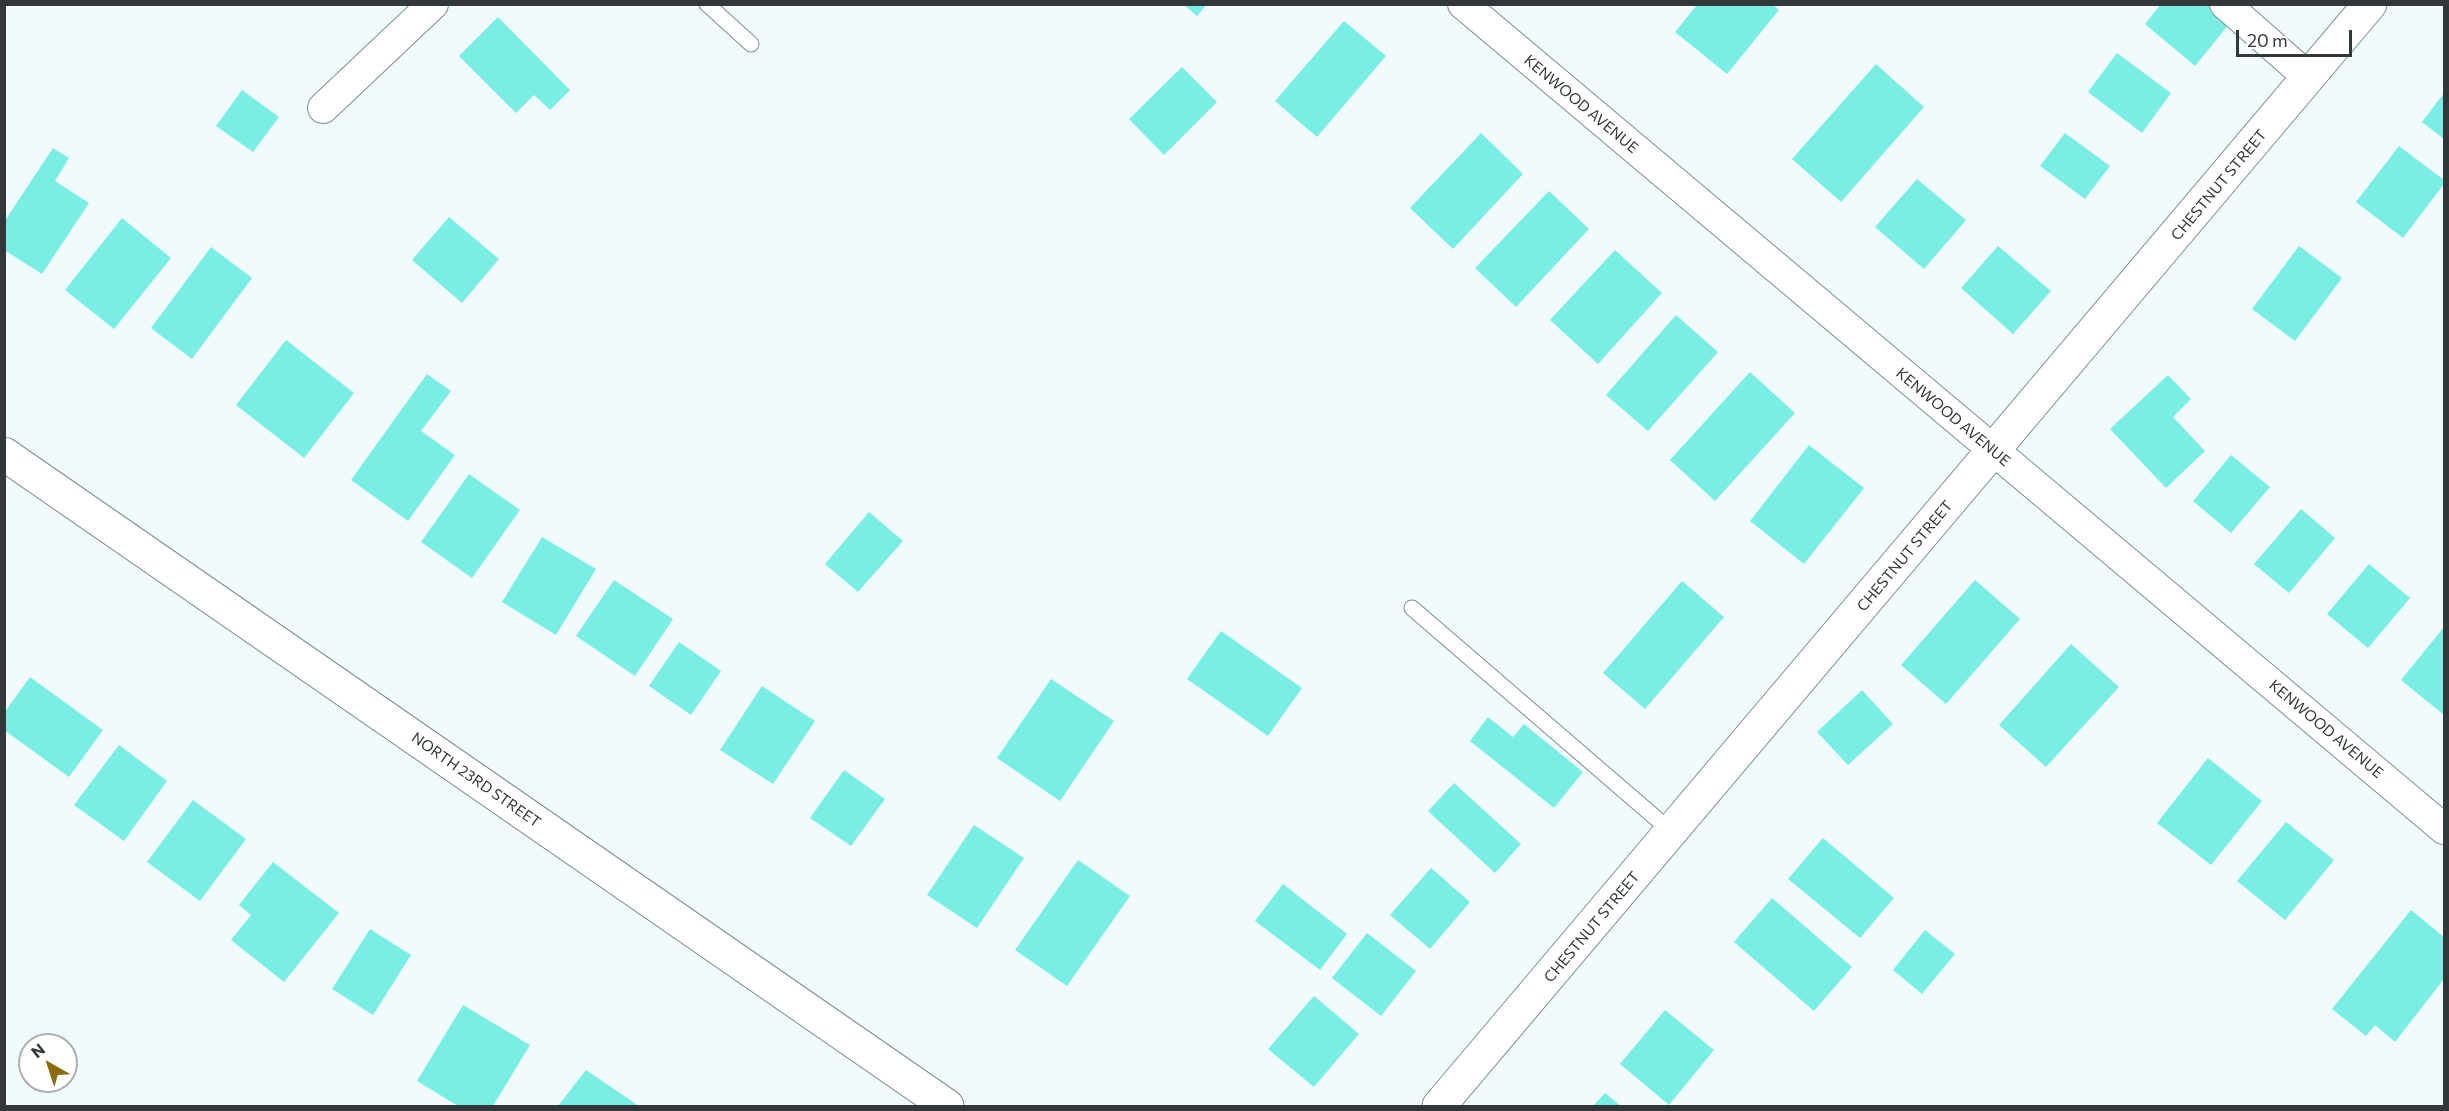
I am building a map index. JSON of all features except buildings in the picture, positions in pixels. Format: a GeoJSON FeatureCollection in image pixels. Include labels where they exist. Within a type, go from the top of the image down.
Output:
{"type":"FeatureCollection","features":[{"type":"Feature","properties":{"kind":"street"},"geometry":{"type":"LineString","coordinates":[[323,108],[433,4]]}},
{"type":"Feature","properties":{"kind":"street","name":"KENWOOD AVENUE"},"geometry":{"type":"LineString","coordinates":[[1463,4],[2445,829]]}},
{"type":"Feature","properties":{"kind":"street"},"geometry":{"type":"LineString","coordinates":[[2225,4],[2309,78]]}},
{"type":"Feature","properties":{"kind":"street","name":"CHESTNUT STREET"},"geometry":{"type":"LineString","coordinates":[[1439,1107],[2370,4]]}},
{"type":"Feature","properties":{"kind":"street","name":"NORTH 23RD STREET"},"geometry":{"type":"LineString","coordinates":[[4,454],[947,1107]]}},
{"type":"Feature","properties":{"kind":"lane"},"geometry":{"type":"LineString","coordinates":[[707,4],[751,44]]}},
{"type":"Feature","properties":{"kind":"lane"},"geometry":{"type":"LineString","coordinates":[[1412,608],[1672,832]]}}]}
